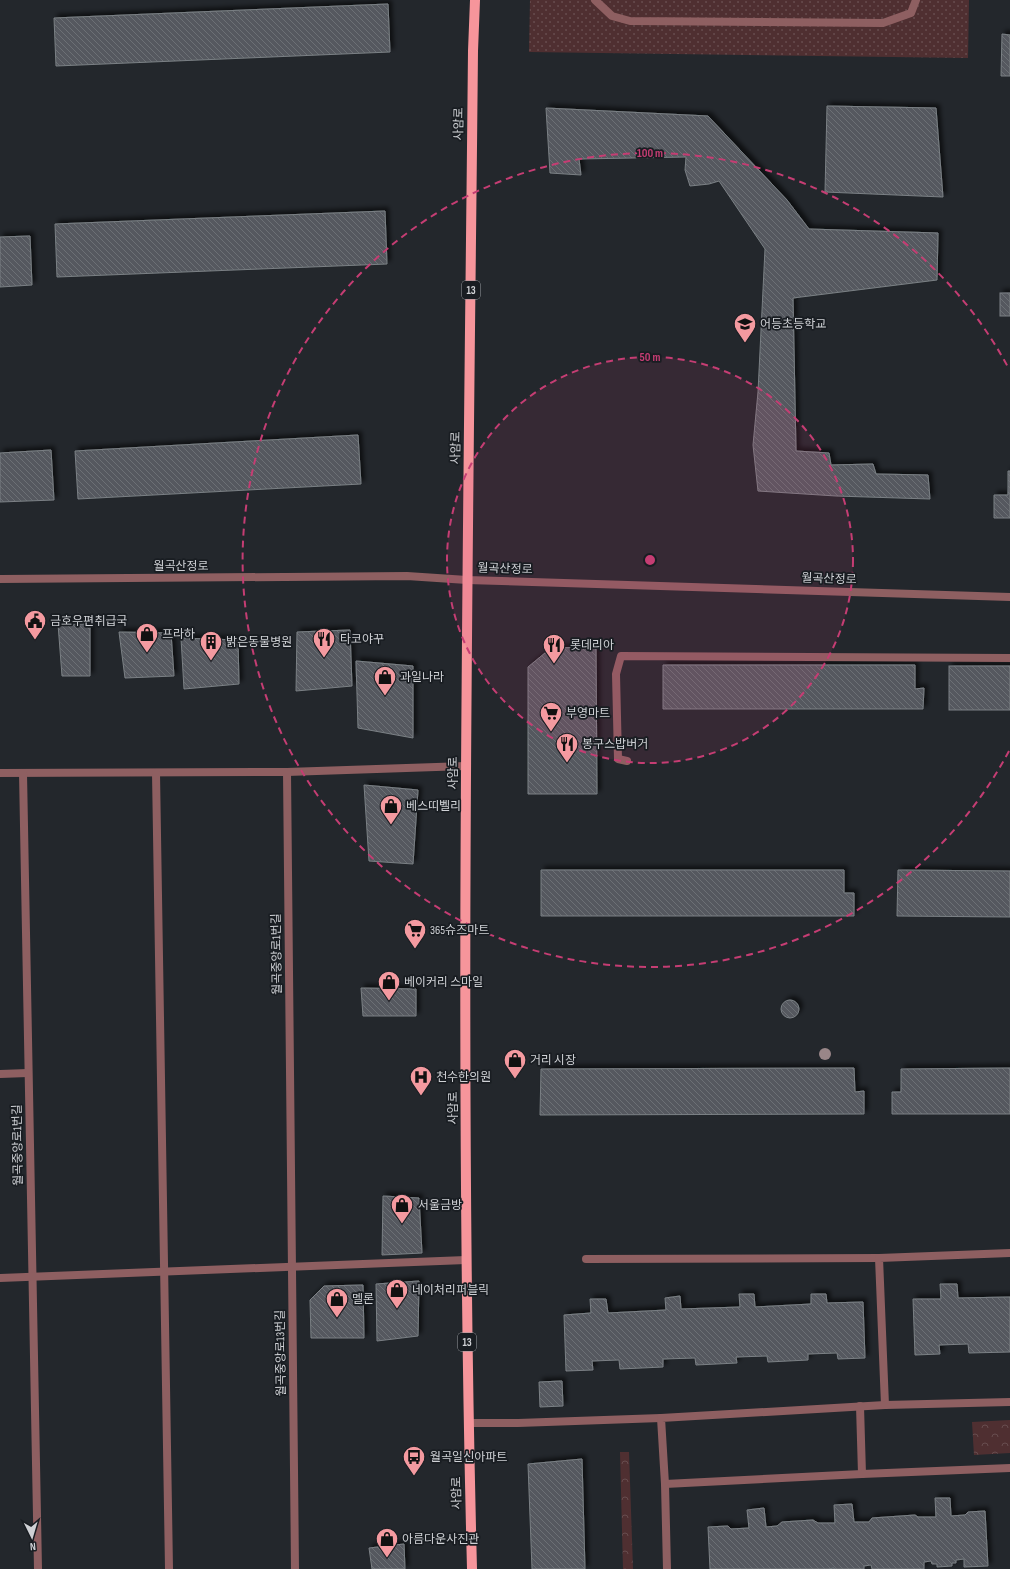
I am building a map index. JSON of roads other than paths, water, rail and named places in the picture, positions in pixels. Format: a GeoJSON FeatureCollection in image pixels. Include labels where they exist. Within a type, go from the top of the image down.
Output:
{"type":"FeatureCollection","features":[{"type":"Feature","properties":{"kind":"main road","name":"사암로"},"geometry":{"type":"LineString","coordinates":[[472,1569],[466,1260],[466,766],[473,51],[475,0]]}},
{"type":"Feature","properties":{"kind":"street"},"geometry":{"type":"LineString","coordinates":[[596,0],[612,16],[630,20],[883,23],[911,13],[916,0]]}},
{"type":"Feature","properties":{"kind":"street","name":"월곡산정로"},"geometry":{"type":"LineString","coordinates":[[0,579],[408,576],[467,580],[1010,597]]}},
{"type":"Feature","properties":{"kind":"street"},"geometry":{"type":"LineString","coordinates":[[627,760],[618,759],[616,674],[621,656],[1010,658]]}},
{"type":"Feature","properties":{"kind":"street"},"geometry":{"type":"LineString","coordinates":[[0,773],[287,772],[466,766]]}},
{"type":"Feature","properties":{"kind":"street","name":"월곡중앙로1번길"},"geometry":{"type":"LineString","coordinates":[[287,772],[292,1266]]}},
{"type":"Feature","properties":{"kind":"street","name":"월곡중앙로1번길"},"geometry":{"type":"LineString","coordinates":[[23,773],[32,1277]]}},
{"type":"Feature","properties":{"kind":"street"},"geometry":{"type":"LineString","coordinates":[[156,773],[169,1569]]}},
{"type":"Feature","properties":{"kind":"street"},"geometry":{"type":"LineString","coordinates":[[0,1074],[28,1073]]}},
{"type":"Feature","properties":{"kind":"street"},"geometry":{"type":"LineString","coordinates":[[586,1259],[879,1258],[1010,1254]]}},
{"type":"Feature","properties":{"kind":"street"},"geometry":{"type":"LineString","coordinates":[[879,1258],[885,1405]]}},
{"type":"Feature","properties":{"kind":"street"},"geometry":{"type":"LineString","coordinates":[[0,1278],[466,1260]]}},
{"type":"Feature","properties":{"kind":"street","name":"월곡중앙로13번길"},"geometry":{"type":"LineString","coordinates":[[292,1266],[295,1569]]}},
{"type":"Feature","properties":{"kind":"street"},"geometry":{"type":"LineString","coordinates":[[32,1277],[38,1569]]}},
{"type":"Feature","properties":{"kind":"street"},"geometry":{"type":"LineString","coordinates":[[468,1423],[518,1423],[662,1418],[860,1406],[1010,1402]]}},
{"type":"Feature","properties":{"kind":"street"},"geometry":{"type":"LineString","coordinates":[[860,1406],[862,1474]]}},
{"type":"Feature","properties":{"kind":"street"},"geometry":{"type":"LineString","coordinates":[[662,1418],[667,1569]]}},
{"type":"Feature","properties":{"kind":"street"},"geometry":{"type":"LineString","coordinates":[[665,1484],[1010,1468]]}},
{"type":"Feature","properties":{"kind":"place","name":"어등초등학교"},"geometry":{"type":"Point","coordinates":[745,344]}},
{"type":"Feature","properties":{"kind":"place","name":"금호우편취급국"},"geometry":{"type":"Point","coordinates":[35,640]}},
{"type":"Feature","properties":{"kind":"place","name":"프라하"},"geometry":{"type":"Point","coordinates":[147,654]}},
{"type":"Feature","properties":{"kind":"place","name":"타코야꾸"},"geometry":{"type":"Point","coordinates":[324,658]}},
{"type":"Feature","properties":{"kind":"place","name":"밝은동물병원"},"geometry":{"type":"Point","coordinates":[211,662]}},
{"type":"Feature","properties":{"kind":"place","name":"롯데리아"},"geometry":{"type":"Point","coordinates":[554,664]}},
{"type":"Feature","properties":{"kind":"place","name":"과일나라"},"geometry":{"type":"Point","coordinates":[385,696]}},
{"type":"Feature","properties":{"kind":"place","name":"부영마트"},"geometry":{"type":"Point","coordinates":[551,732]}},
{"type":"Feature","properties":{"kind":"place","name":"봉구스밥버거"},"geometry":{"type":"Point","coordinates":[567,764]}},
{"type":"Feature","properties":{"kind":"place","name":"베스띠벨리"},"geometry":{"type":"Point","coordinates":[391,826]}},
{"type":"Feature","properties":{"kind":"place","name":"365슈즈마트"},"geometry":{"type":"Point","coordinates":[415,950]}},
{"type":"Feature","properties":{"kind":"place","name":"베이커리 스마일"},"geometry":{"type":"Point","coordinates":[389,1002]}},
{"type":"Feature","properties":{"kind":"place","name":"거리 시장"},"geometry":{"type":"Point","coordinates":[515,1080]}},
{"type":"Feature","properties":{"kind":"place","name":"천수한의원"},"geometry":{"type":"Point","coordinates":[421,1096]}},
{"type":"Feature","properties":{"kind":"place","name":"서울금방"},"geometry":{"type":"Point","coordinates":[402,1224]}},
{"type":"Feature","properties":{"kind":"place","name":"네이처리퍼블릭"},"geometry":{"type":"Point","coordinates":[397,1310]}},
{"type":"Feature","properties":{"kind":"place","name":"멜론"},"geometry":{"type":"Point","coordinates":[337,1318]}},
{"type":"Feature","properties":{"kind":"place","name":"월곡일신아파트"},"geometry":{"type":"Point","coordinates":[414,1476]}},
{"type":"Feature","properties":{"kind":"place","name":"아름다운사진관"},"geometry":{"type":"Point","coordinates":[387,1558]}}]}
